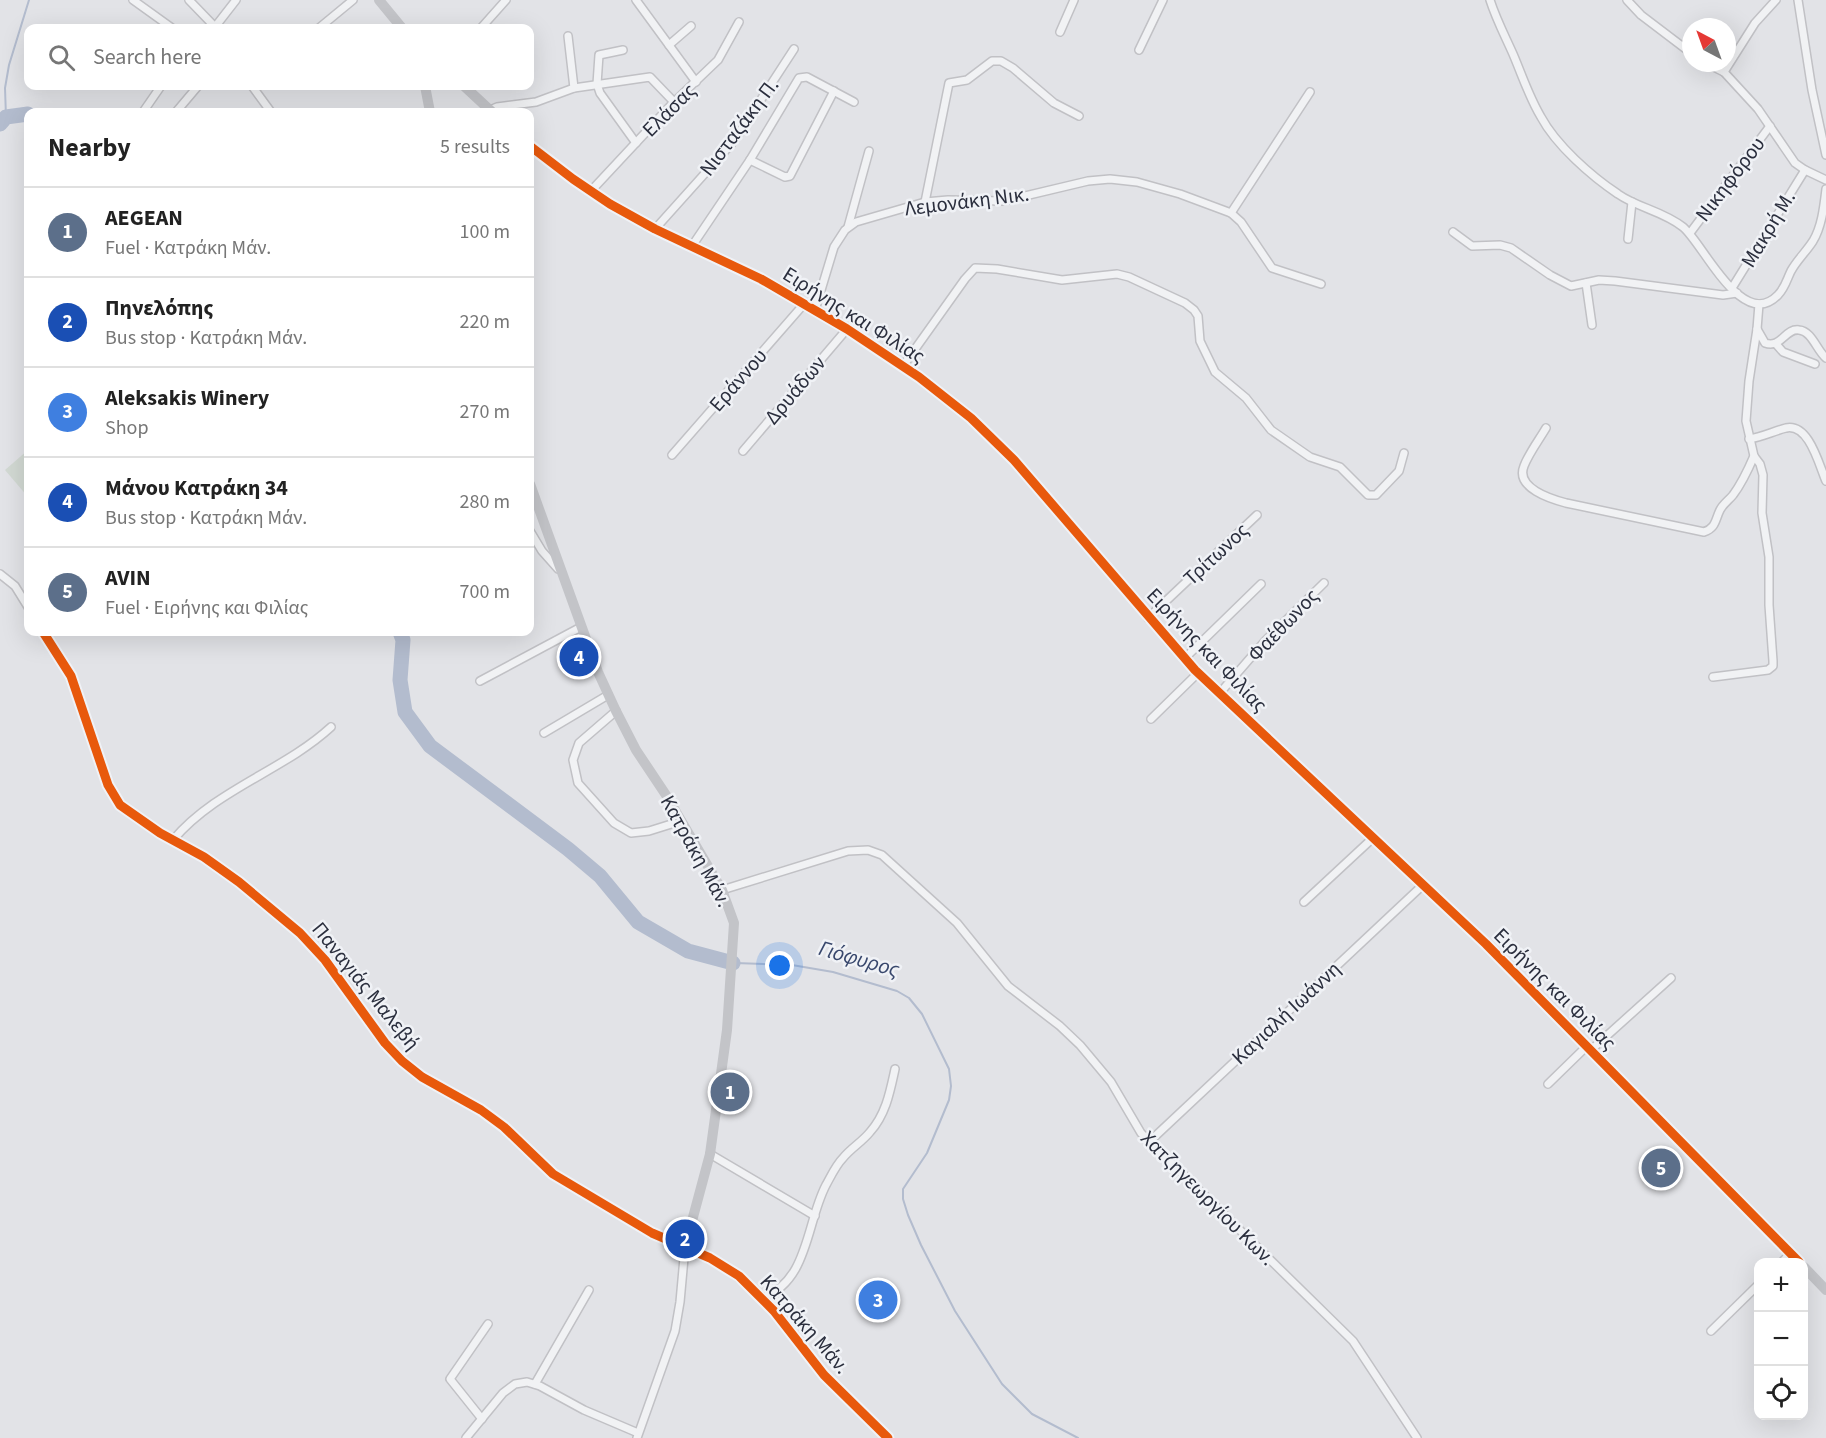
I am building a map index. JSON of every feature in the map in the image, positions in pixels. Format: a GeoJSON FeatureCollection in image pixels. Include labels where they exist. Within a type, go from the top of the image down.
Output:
{"type":"FeatureCollection","features":[{"type":"Feature","properties":{"kind":"street"},"geometry":{"type":"LineString","coordinates":[[133,0],[166,24]]}},
{"type":"Feature","properties":{"kind":"street"},"geometry":{"type":"LineString","coordinates":[[189,0],[209,24]]}},
{"type":"Feature","properties":{"kind":"street"},"geometry":{"type":"LineString","coordinates":[[215,24],[236,0]]}},
{"type":"Feature","properties":{"kind":"street"},"geometry":{"type":"LineString","coordinates":[[324,24],[353,0]]}},
{"type":"Feature","properties":{"kind":"street"},"geometry":{"type":"LineString","coordinates":[[379,0],[399,24]]}},
{"type":"Feature","properties":{"kind":"street"},"geometry":{"type":"LineString","coordinates":[[485,24],[507,0]]}},
{"type":"Feature","properties":{"kind":"street"},"geometry":{"type":"LineString","coordinates":[[636,0],[696,82]]}},
{"type":"Feature","properties":{"kind":"street"},"geometry":{"type":"LineString","coordinates":[[1060,32],[1074,0]]}},
{"type":"Feature","properties":{"kind":"street"},"geometry":{"type":"LineString","coordinates":[[1139,50],[1163,0]]}},
{"type":"Feature","properties":{"kind":"street"},"geometry":{"type":"LineString","coordinates":[[1490,0],[1534,104],[1546,127],[1558,141],[1599,180],[1632,202],[1662,214],[1690,233],[1716,272],[1748,300],[1759,304],[1770,301],[1779,294],[1796,264],[1813,242],[1820,223],[1826,189]]}},
{"type":"Feature","properties":{"kind":"street"},"geometry":{"type":"LineString","coordinates":[[1627,0],[1650,22],[1682,46]]}},
{"type":"Feature","properties":{"kind":"street"},"geometry":{"type":"LineString","coordinates":[[1736,53],[1755,23],[1776,0]]}},
{"type":"Feature","properties":{"kind":"street"},"geometry":{"type":"LineString","coordinates":[[1798,0],[1810,84],[1826,155]]}},
{"type":"Feature","properties":{"kind":"street","name":"Ελάσας"},"geometry":{"type":"LineString","coordinates":[[590,192],[674,102],[718,60],[739,22]]}},
{"type":"Feature","properties":{"kind":"street"},"geometry":{"type":"LineString","coordinates":[[669,45],[690,26]]}},
{"type":"Feature","properties":{"kind":"street"},"geometry":{"type":"LineString","coordinates":[[567,36],[574,88]]}},
{"type":"Feature","properties":{"kind":"street","name":"Νισταζάκη Π."},"geometry":{"type":"LineString","coordinates":[[655,229],[734,141],[794,49]]}},
{"type":"Feature","properties":{"kind":"street"},"geometry":{"type":"LineString","coordinates":[[623,50],[600,53],[597,84],[601,95],[636,143]]}},
{"type":"Feature","properties":{"kind":"street"},"geometry":{"type":"LineString","coordinates":[[925,202],[948,83],[967,80],[992,61],[1001,61],[1013,68],[1046,97],[1079,116]]}},
{"type":"Feature","properties":{"kind":"street"},"geometry":{"type":"LineString","coordinates":[[1724,72],[1758,109],[1791,158],[1804,170],[1826,180]]}},
{"type":"Feature","properties":{"kind":"street"},"geometry":{"type":"LineString","coordinates":[[496,108],[536,102],[574,88],[650,77],[674,102]]}},
{"type":"Feature","properties":{"kind":"street"},"geometry":{"type":"LineString","coordinates":[[692,246],[750,160],[799,78],[807,77],[854,102]]}},
{"type":"Feature","properties":{"kind":"street"},"geometry":{"type":"LineString","coordinates":[[146,108],[158,90]]}},
{"type":"Feature","properties":{"kind":"street"},"geometry":{"type":"LineString","coordinates":[[179,108],[195,90]]}},
{"type":"Feature","properties":{"kind":"street"},"geometry":{"type":"LineString","coordinates":[[255,90],[268,108]]}},
{"type":"Feature","properties":{"kind":"street"},"geometry":{"type":"LineString","coordinates":[[426,90],[429,108]]}},
{"type":"Feature","properties":{"kind":"street"},"geometry":{"type":"LineString","coordinates":[[468,90],[488,108]]}},
{"type":"Feature","properties":{"kind":"street"},"geometry":{"type":"LineString","coordinates":[[750,160],[785,177],[790,176],[834,91]]}},
{"type":"Feature","properties":{"kind":"street"},"geometry":{"type":"LineString","coordinates":[[1231,213],[1310,92]]}},
{"type":"Feature","properties":{"kind":"street","name":"Νικηφόρου"},"geometry":{"type":"LineString","coordinates":[[1690,233],[1770,126]]}},
{"type":"Feature","properties":{"kind":"street","name":"Ειρήνης και Φιλίας"},"geometry":{"type":"LineString","coordinates":[[534,149],[590,192],[655,229],[746,271],[847,329],[903,366],[957,406],[1000,445],[1184,659],[1424,884],[1589,1048],[1794,1258]]}},
{"type":"Feature","properties":{"kind":"street"},"geometry":{"type":"LineString","coordinates":[[815,310],[831,254],[848,227],[869,151]]}},
{"type":"Feature","properties":{"kind":"street","name":"Μακρή Μ."},"geometry":{"type":"LineString","coordinates":[[1735,291],[1804,170]]}},
{"type":"Feature","properties":{"kind":"street","name":"Λεμονάκη Νικ."},"geometry":{"type":"LineString","coordinates":[[848,227],[863,219],[925,202],[1004,201],[1088,181],[1118,179],[1180,194],[1231,213],[1241,222],[1272,268],[1322,285]]}},
{"type":"Feature","properties":{"kind":"street"},"geometry":{"type":"LineString","coordinates":[[1628,239],[1632,202]]}},
{"type":"Feature","properties":{"kind":"street"},"geometry":{"type":"LineString","coordinates":[[1453,232],[1472,246],[1500,245],[1510,248],[1568,285],[1577,286],[1599,280],[1723,295],[1735,291]]}},
{"type":"Feature","properties":{"kind":"street"},"geometry":{"type":"LineString","coordinates":[[903,366],[964,279],[975,268],[1062,280],[1117,274],[1129,277],[1185,303],[1194,310],[1198,316],[1200,341],[1215,372],[1246,398],[1271,430],[1285,442],[1310,457],[1340,467],[1368,495],[1376,495],[1396,476],[1404,453]]}},
{"type":"Feature","properties":{"kind":"street"},"geometry":{"type":"LineString","coordinates":[[1586,283],[1592,325]]}},
{"type":"Feature","properties":{"kind":"street","name":"Εράννου"},"geometry":{"type":"LineString","coordinates":[[672,455],[804,304]]}},
{"type":"Feature","properties":{"kind":"street"},"geometry":{"type":"LineString","coordinates":[[1713,677],[1768,670],[1773,666],[1769,594],[1770,564],[1762,513],[1762,475],[1760,464],[1754,456],[1746,421],[1759,304]]}},
{"type":"Feature","properties":{"kind":"street","name":"Δρυάδων"},"geometry":{"type":"LineString","coordinates":[[743,451],[847,329]]}},
{"type":"Feature","properties":{"kind":"street"},"geometry":{"type":"LineString","coordinates":[[1757,329],[1765,343],[1771,345],[1796,330],[1802,330],[1808,334],[1826,358]]}},
{"type":"Feature","properties":{"kind":"street"},"geometry":{"type":"LineString","coordinates":[[1776,344],[1783,352],[1815,364]]}},
{"type":"Feature","properties":{"kind":"street"},"geometry":{"type":"LineString","coordinates":[[1749,439],[1796,427],[1810,442],[1826,482]]}},
{"type":"Feature","properties":{"kind":"street"},"geometry":{"type":"LineString","coordinates":[[1546,428],[1524,465],[1522,473],[1525,481],[1534,490],[1547,498],[1566,503],[1704,532],[1711,530],[1721,508],[1745,477],[1754,456]]}},
{"type":"Feature","properties":{"kind":"street","name":"Κατράκη Μάν."},"geometry":{"type":"LineString","coordinates":[[534,496],[581,627],[615,711],[636,750],[722,890],[732,914],[734,936],[724,1052],[710,1154],[685,1247],[739,1276],[762,1298],[824,1375],[888,1438]]}},
{"type":"Feature","properties":{"kind":"street","name":"Τρίτωνος"},"geometry":{"type":"LineString","coordinates":[[1148,618],[1257,515]]}},
{"type":"Feature","properties":{"kind":"street"},"geometry":{"type":"LineString","coordinates":[[534,538],[542,551],[560,571]]}},
{"type":"Feature","properties":{"kind":"street"},"geometry":{"type":"LineString","coordinates":[[0,574],[15,586],[24,601]]}},
{"type":"Feature","properties":{"kind":"street","name":"Φαέθωνος"},"geometry":{"type":"LineString","coordinates":[[1219,694],[1265,641],[1324,583]]}},
{"type":"Feature","properties":{"kind":"street"},"geometry":{"type":"LineString","coordinates":[[1184,659],[1261,584]]}},
{"type":"Feature","properties":{"kind":"street"},"geometry":{"type":"LineString","coordinates":[[480,681],[581,627]]}},
{"type":"Feature","properties":{"kind":"street","name":"Παναγιάς Μαλεβή"},"geometry":{"type":"LineString","coordinates":[[46,636],[71,676],[108,785],[120,805],[173,840],[204,857],[239,882],[300,933],[325,960],[385,1043],[422,1077],[481,1110],[504,1127],[553,1174],[652,1233],[685,1247]]}},
{"type":"Feature","properties":{"kind":"street"},"geometry":{"type":"LineString","coordinates":[[1151,719],[1198,673]]}},
{"type":"Feature","properties":{"kind":"street"},"geometry":{"type":"LineString","coordinates":[[544,733],[608,695]]}},
{"type":"Feature","properties":{"kind":"street"},"geometry":{"type":"LineString","coordinates":[[615,711],[579,743],[573,760],[579,783],[614,824],[631,833],[649,831],[681,821]]}},
{"type":"Feature","properties":{"kind":"street"},"geometry":{"type":"LineString","coordinates":[[173,840],[211,805],[315,742],[332,728]]}},
{"type":"Feature","properties":{"kind":"street"},"geometry":{"type":"LineString","coordinates":[[1304,902],[1374,837]]}},
{"type":"Feature","properties":{"kind":"street","name":"Χατζηγεωργίου Κων."},"geometry":{"type":"LineString","coordinates":[[722,890],[841,852],[864,849],[879,853],[957,923],[1008,986],[1060,1026],[1087,1053],[1111,1082],[1134,1123],[1149,1142],[1353,1341],[1417,1438]]}},
{"type":"Feature","properties":{"kind":"street","name":"Καγιαλή Ιωάννη"},"geometry":{"type":"LineString","coordinates":[[1149,1142],[1424,884]]}},
{"type":"Feature","properties":{"kind":"street"},"geometry":{"type":"LineString","coordinates":[[1548,1084],[1671,978]]}},
{"type":"Feature","properties":{"kind":"street"},"geometry":{"type":"LineString","coordinates":[[762,1298],[786,1284],[798,1265],[825,1187],[842,1159],[871,1132],[887,1105],[895,1069]]}},
{"type":"Feature","properties":{"kind":"street"},"geometry":{"type":"LineString","coordinates":[[710,1154],[815,1216]]}},
{"type":"Feature","properties":{"kind":"street"},"geometry":{"type":"LineString","coordinates":[[466,1438],[503,1394],[515,1384],[527,1382],[638,1436],[675,1331],[685,1247]]}},
{"type":"Feature","properties":{"kind":"street"},"geometry":{"type":"LineString","coordinates":[[1786,1258],[1790,1254]]}},
{"type":"Feature","properties":{"kind":"street"},"geometry":{"type":"LineString","coordinates":[[1808,1272],[1826,1290]]}},
{"type":"Feature","properties":{"kind":"street"},"geometry":{"type":"LineString","coordinates":[[1711,1330],[1754,1289]]}},
{"type":"Feature","properties":{"kind":"street"},"geometry":{"type":"LineString","coordinates":[[535,1384],[589,1290]]}},
{"type":"Feature","properties":{"kind":"street"},"geometry":{"type":"LineString","coordinates":[[482,1419],[450,1379],[488,1324]]}},
{"type":"Feature","properties":{"kind":"shaded area"},"geometry":{"type":"Polygon","coordinates":[[[24,453],[24,492],[5,470],[24,453]]]}},
{"type":"Feature","properties":{"kind":"waterway"},"geometry":{"type":"LineString","coordinates":[[6,117],[5,88],[9,65],[29,0]]}},
{"type":"Feature","properties":{"kind":"waterway","name":"Γιόφυρος"},"geometry":{"type":"LineString","coordinates":[[0,124],[6,117],[24,115]]}},
{"type":"Feature","properties":{"kind":"waterway","name":"Γιόφυρος"},"geometry":{"type":"LineString","coordinates":[[402,636],[400,680],[405,712],[430,746],[568,849],[600,876],[638,922],[688,951],[733,963]]}},
{"type":"Feature","properties":{"kind":"waterway","name":"Γιόφυρος"},"geometry":{"type":"LineString","coordinates":[[735,963],[792,965],[833,972],[897,991],[909,998],[922,1014],[949,1069],[951,1086],[949,1100],[927,1153],[903,1189],[903,1199],[908,1215],[955,1311],[1002,1384],[1032,1414],[1078,1438]]}},
{"type":"Feature","properties":{"kind":"cycle path"},"geometry":{"type":"LineString","coordinates":[[534,149],[610,204],[655,229],[761,279],[847,329],[919,377],[971,418],[1014,460],[1195,670],[1486,944],[1795,1258]]}},
{"type":"Feature","properties":{"kind":"cycle path"},"geometry":{"type":"LineString","coordinates":[[46,636],[71,676],[108,785],[120,805],[160,833],[204,857],[239,882],[300,933],[325,960],[385,1043],[422,1077],[481,1110],[504,1127],[553,1174],[652,1233],[710,1258],[739,1276],[774,1311],[824,1375],[888,1438]]}},
{"type":"Feature","properties":{"kind":"place","name":"Μάνου Κατράκη 34"},"geometry":{"type":"Point","coordinates":[579,657]}},
{"type":"Feature","properties":{"kind":"place","name":"AEGEAN"},"geometry":{"type":"Point","coordinates":[730,1092]}},
{"type":"Feature","properties":{"kind":"place","name":"AVIN"},"geometry":{"type":"Point","coordinates":[1661,1168]}},
{"type":"Feature","properties":{"kind":"place","name":"Πηνελόπης"},"geometry":{"type":"Point","coordinates":[685,1239]}},
{"type":"Feature","properties":{"kind":"place","name":"Aleksakis Winery"},"geometry":{"type":"Point","coordinates":[878,1300]}}]}
